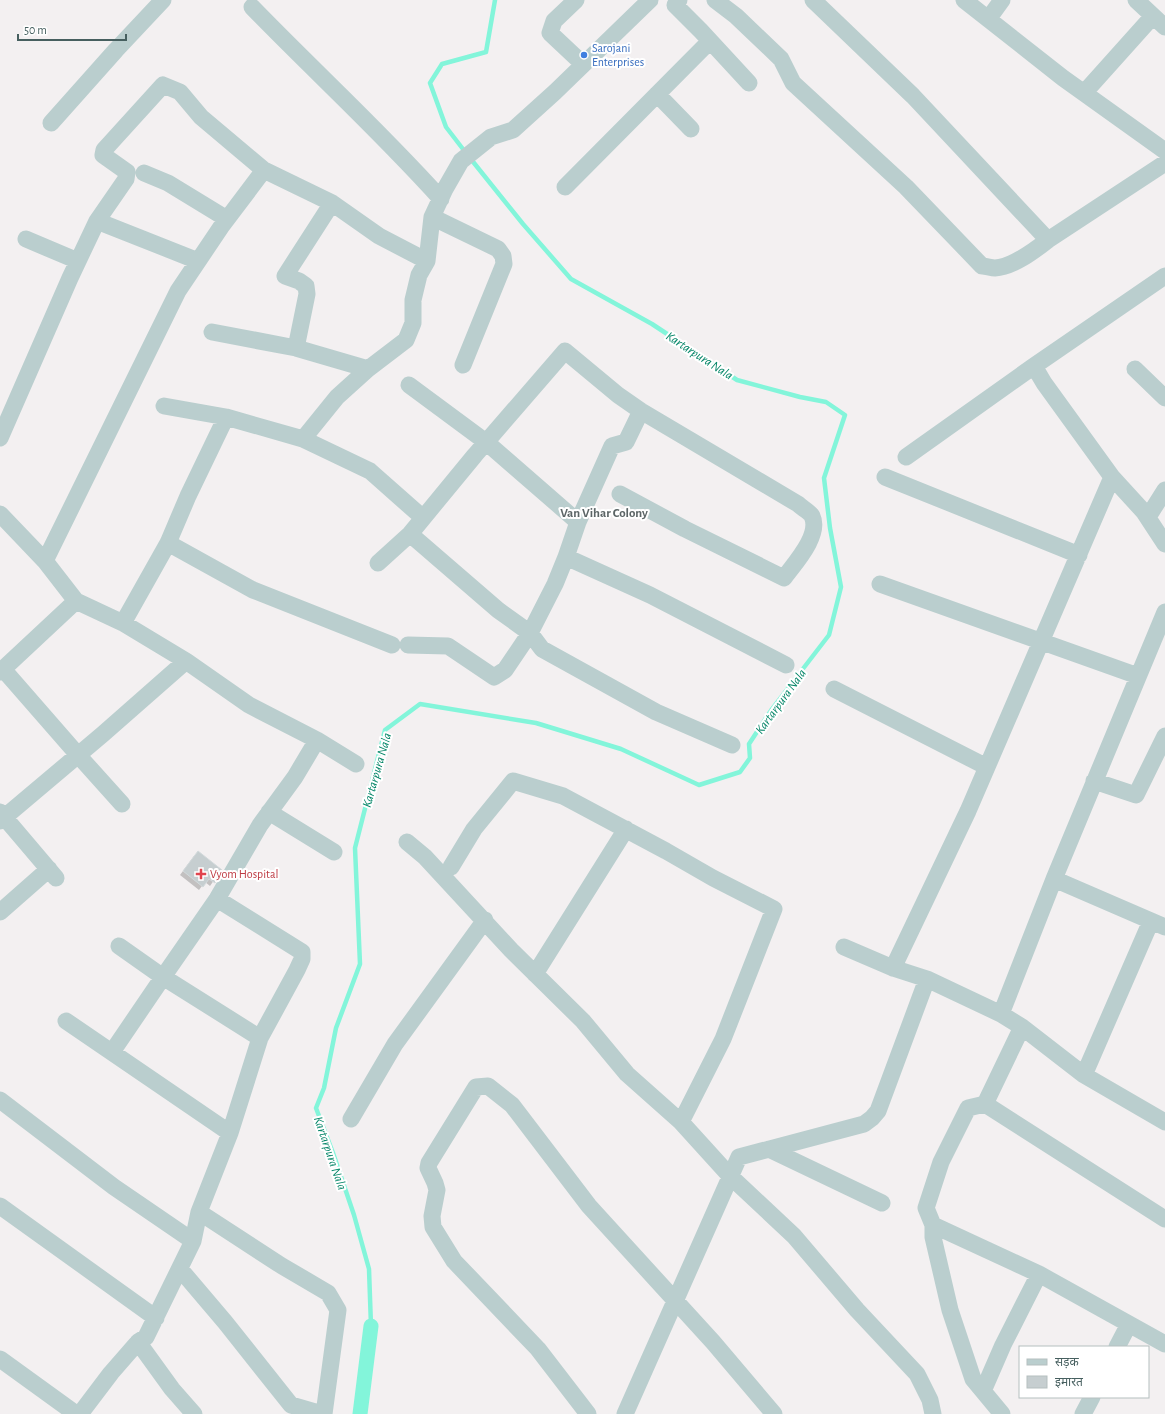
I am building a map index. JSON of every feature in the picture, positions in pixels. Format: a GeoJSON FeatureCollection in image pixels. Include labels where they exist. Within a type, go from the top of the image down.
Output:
{"type":"FeatureCollection","features":[{"type":"Feature","properties":{"kind":"street"},"geometry":{"type":"LineString","coordinates":[[50,123],[163,0]]}},
{"type":"Feature","properties":{"kind":"street"},"geometry":{"type":"LineString","coordinates":[[576,0],[554,21],[550,33],[583,64]]}},
{"type":"Feature","properties":{"kind":"street"},"geometry":{"type":"LineString","coordinates":[[303,439],[337,397],[368,369],[406,340],[413,323],[413,300],[419,275],[427,261],[432,217],[461,161],[490,137],[513,130],[650,0]]}},
{"type":"Feature","properties":{"kind":"street"},"geometry":{"type":"LineString","coordinates":[[715,0],[736,16],[781,59],[793,83],[906,187],[982,266],[995,268],[1009,264],[1029,254],[1165,163]]}},
{"type":"Feature","properties":{"kind":"street"},"geometry":{"type":"LineString","coordinates":[[813,0],[913,96],[1048,240]]}},
{"type":"Feature","properties":{"kind":"street"},"geometry":{"type":"LineString","coordinates":[[964,0],[989,18],[1062,78],[1165,151]]}},
{"type":"Feature","properties":{"kind":"street"},"geometry":{"type":"LineString","coordinates":[[989,18],[1002,0]]}},
{"type":"Feature","properties":{"kind":"street"},"geometry":{"type":"LineString","coordinates":[[1084,93],[1159,22],[1136,0]]}},
{"type":"Feature","properties":{"kind":"street"},"geometry":{"type":"LineString","coordinates":[[674,2],[748,83]]}},
{"type":"Feature","properties":{"kind":"street"},"geometry":{"type":"LineString","coordinates":[[252,7],[402,156],[440,199]]}},
{"type":"Feature","properties":{"kind":"street"},"geometry":{"type":"LineString","coordinates":[[565,187],[710,41]]}},
{"type":"Feature","properties":{"kind":"street"},"geometry":{"type":"LineString","coordinates":[[0,438],[97,221],[126,179],[127,172],[103,155],[104,150],[163,85],[180,92],[200,117],[264,170],[332,203],[379,236],[427,261]]}},
{"type":"Feature","properties":{"kind":"street"},"geometry":{"type":"LineString","coordinates":[[657,94],[691,129]]}},
{"type":"Feature","properties":{"kind":"street"},"geometry":{"type":"LineString","coordinates":[[45,561],[178,290],[227,219],[264,170]]}},
{"type":"Feature","properties":{"kind":"street"},"geometry":{"type":"LineString","coordinates":[[144,173],[168,183],[227,219]]}},
{"type":"Feature","properties":{"kind":"street"},"geometry":{"type":"LineString","coordinates":[[296,348],[307,294],[306,286],[299,281],[285,276],[332,203]]}},
{"type":"Feature","properties":{"kind":"street"},"geometry":{"type":"LineString","coordinates":[[432,217],[498,249],[503,256],[504,264],[463,364]]}},
{"type":"Feature","properties":{"kind":"street"},"geometry":{"type":"LineString","coordinates":[[97,221],[198,260]]}},
{"type":"Feature","properties":{"kind":"street"},"geometry":{"type":"LineString","coordinates":[[26,239],[78,261]]}},
{"type":"Feature","properties":{"kind":"street"},"geometry":{"type":"LineString","coordinates":[[906,456],[1165,276]]}},
{"type":"Feature","properties":{"kind":"street"},"geometry":{"type":"LineString","coordinates":[[212,332],[296,348],[368,369]]}},
{"type":"Feature","properties":{"kind":"street"},"geometry":{"type":"LineString","coordinates":[[378,563],[410,534],[422,517],[566,351],[618,395],[641,411],[798,504],[812,516],[814,525],[812,536],[810,542],[784,578],[685,529],[620,494]]}},
{"type":"Feature","properties":{"kind":"street"},"geometry":{"type":"LineString","coordinates":[[1034,366],[1044,383],[1112,477],[1148,517],[1165,544]]}},
{"type":"Feature","properties":{"kind":"street"},"geometry":{"type":"LineString","coordinates":[[1135,369],[1165,398]]}},
{"type":"Feature","properties":{"kind":"street"},"geometry":{"type":"LineString","coordinates":[[409,385],[486,442],[578,522]]}},
{"type":"Feature","properties":{"kind":"street"},"geometry":{"type":"LineString","coordinates":[[164,406],[226,417],[303,439],[370,471],[422,517]]}},
{"type":"Feature","properties":{"kind":"street"},"geometry":{"type":"LineString","coordinates":[[168,543],[252,590],[368,636],[400,645],[448,646],[494,676],[505,670],[530,633],[555,584],[578,522],[612,446],[626,442],[641,411]]}},
{"type":"Feature","properties":{"kind":"street"},"geometry":{"type":"LineString","coordinates":[[123,623],[168,543],[188,496],[226,417]]}},
{"type":"Feature","properties":{"kind":"street"},"geometry":{"type":"LineString","coordinates":[[885,477],[1079,555]]}},
{"type":"Feature","properties":{"kind":"street"},"geometry":{"type":"LineString","coordinates":[[893,968],[988,767],[1112,477]]}},
{"type":"Feature","properties":{"kind":"street"},"geometry":{"type":"LineString","coordinates":[[1148,517],[1165,490]]}},
{"type":"Feature","properties":{"kind":"street"},"geometry":{"type":"LineString","coordinates":[[0,514],[45,561],[76,601],[123,623],[186,662],[250,705],[317,740],[356,764]]}},
{"type":"Feature","properties":{"kind":"street"},"geometry":{"type":"LineString","coordinates":[[410,534],[498,610],[530,633],[542,649],[656,712],[732,745]]}},
{"type":"Feature","properties":{"kind":"street"},"geometry":{"type":"LineString","coordinates":[[566,557],[650,595],[786,664]]}},
{"type":"Feature","properties":{"kind":"street"},"geometry":{"type":"LineString","coordinates":[[880,584],[1138,676]]}},
{"type":"Feature","properties":{"kind":"street"},"geometry":{"type":"LineString","coordinates":[[76,601],[2,670],[122,804]]}},
{"type":"Feature","properties":{"kind":"street"},"geometry":{"type":"LineString","coordinates":[[1001,1014],[1054,879],[1165,612]]}},
{"type":"Feature","properties":{"kind":"street"},"geometry":{"type":"LineString","coordinates":[[0,912],[53,873],[1,817],[78,755],[186,662]]}},
{"type":"Feature","properties":{"kind":"street"},"geometry":{"type":"LineString","coordinates":[[834,689],[988,767]]}},
{"type":"Feature","properties":{"kind":"street"},"geometry":{"type":"LineString","coordinates":[[1094,781],[1136,796],[1165,736]]}},
{"type":"Feature","properties":{"kind":"street"},"geometry":{"type":"LineString","coordinates":[[112,1052],[217,899],[260,825],[295,777],[317,740]]}},
{"type":"Feature","properties":{"kind":"street"},"geometry":{"type":"LineString","coordinates":[[451,867],[474,829],[513,781],[563,796],[626,829],[713,878],[774,909],[723,1039],[681,1122]]}},
{"type":"Feature","properties":{"kind":"street"},"geometry":{"type":"LineString","coordinates":[[269,812],[334,852]]}},
{"type":"Feature","properties":{"kind":"street"},"geometry":{"type":"LineString","coordinates":[[535,974],[626,829]]}},
{"type":"Feature","properties":{"kind":"street"},"geometry":{"type":"LineString","coordinates":[[407,842],[425,857],[485,920],[511,950],[583,1021],[627,1074],[681,1122],[730,1176],[794,1236],[857,1310],[917,1374],[930,1400],[933,1414]]}},
{"type":"Feature","properties":{"kind":"street"},"geometry":{"type":"LineString","coordinates":[[1054,879],[1158,924],[1084,1075]]}},
{"type":"Feature","properties":{"kind":"street"},"geometry":{"type":"LineString","coordinates":[[80,1414],[111,1373],[138,1342],[146,1337],[180,1269],[193,1241],[199,1212],[230,1133],[260,1038],[302,959],[302,952],[217,899]]}},
{"type":"Feature","properties":{"kind":"street"},"geometry":{"type":"LineString","coordinates":[[350,1119],[395,1044],[485,920]]}},
{"type":"Feature","properties":{"kind":"street"},"geometry":{"type":"LineString","coordinates":[[119,946],[163,977],[260,1038]]}},
{"type":"Feature","properties":{"kind":"street"},"geometry":{"type":"LineString","coordinates":[[844,947],[893,968],[927,979],[1001,1014],[1022,1027],[1084,1075],[1163,1115]]}},
{"type":"Feature","properties":{"kind":"street"},"geometry":{"type":"LineString","coordinates":[[625,1414],[739,1157],[864,1124],[872,1118],[878,1111],[927,979]]}},
{"type":"Feature","properties":{"kind":"street"},"geometry":{"type":"LineString","coordinates":[[66,1021],[230,1133]]}},
{"type":"Feature","properties":{"kind":"street"},"geometry":{"type":"LineString","coordinates":[[985,1104],[1022,1027]]}},
{"type":"Feature","properties":{"kind":"street"},"geometry":{"type":"LineString","coordinates":[[588,1414],[538,1349],[454,1261],[433,1228],[432,1216],[437,1190],[428,1168],[429,1162],[476,1087],[488,1086],[512,1104],[589,1206],[713,1342],[774,1414]]}},
{"type":"Feature","properties":{"kind":"street"},"geometry":{"type":"LineString","coordinates":[[0,1100],[114,1187],[193,1241]]}},
{"type":"Feature","properties":{"kind":"street"},"geometry":{"type":"LineString","coordinates":[[1002,1414],[973,1379],[950,1310],[933,1237],[933,1225],[926,1208],[941,1162],[968,1108],[985,1104],[1165,1219]]}},
{"type":"Feature","properties":{"kind":"street"},"geometry":{"type":"LineString","coordinates":[[768,1149],[882,1203]]}},
{"type":"Feature","properties":{"kind":"street"},"geometry":{"type":"LineString","coordinates":[[0,1206],[156,1318]]}},
{"type":"Feature","properties":{"kind":"street"},"geometry":{"type":"LineString","coordinates":[[180,1269],[292,1405],[323,1414],[338,1310],[328,1293],[282,1266],[199,1212]]}},
{"type":"Feature","properties":{"kind":"street"},"geometry":{"type":"LineString","coordinates":[[933,1225],[1039,1274],[1165,1344]]}},
{"type":"Feature","properties":{"kind":"street"},"geometry":{"type":"LineString","coordinates":[[983,1391],[1002,1345],[1039,1274]]}},
{"type":"Feature","properties":{"kind":"street"},"geometry":{"type":"LineString","coordinates":[[1117,1346],[1128,1324]]}},
{"type":"Feature","properties":{"kind":"street"},"geometry":{"type":"LineString","coordinates":[[138,1342],[172,1390],[194,1414]]}},
{"type":"Feature","properties":{"kind":"street"},"geometry":{"type":"LineString","coordinates":[[0,1359],[76,1414]]}},
{"type":"Feature","properties":{"kind":"street"},"geometry":{"type":"LineString","coordinates":[[1083,1414],[1091,1398]]}},
{"type":"Feature","properties":{"kind":"building"},"geometry":{"type":"Polygon","coordinates":[[[198,851],[222,870],[215,883],[209,879],[203,887],[183,871],[198,851]]]}},
{"type":"Feature","properties":{"kind":"waterway","name":"Kartarpura Nala"},"geometry":{"type":"LineString","coordinates":[[466,153],[446,127],[430,83],[442,64],[486,52],[495,0]]}},
{"type":"Feature","properties":{"kind":"waterway","name":"Kartarpura Nala"},"geometry":{"type":"LineString","coordinates":[[371,1326],[369,1269],[354,1215],[316,1108],[324,1088],[336,1028],[360,964],[355,848],[385,730],[420,704],[536,723],[621,749],[699,785],[740,772],[750,758],[749,744],[772,709],[829,635],[841,587],[830,528],[824,478],[845,415],[826,402],[800,397],[737,380],[652,324],[571,279],[523,224],[470,158]]}},
{"type":"Feature","properties":{"kind":"waterway"},"geometry":{"type":"LineString","coordinates":[[360,1414],[371,1326]]}},
{"type":"Feature","properties":{"kind":"place","name":"Sarojani Enterprises"},"geometry":{"type":"Point","coordinates":[584,55]}},
{"type":"Feature","properties":{"kind":"place","name":"Vyom Hospital"},"geometry":{"type":"Point","coordinates":[201,874]}},
{"type":"Feature","properties":{"kind":"district","name":"Van Vihar Colony"},"geometry":{"type":"Point","coordinates":[604,512]}}]}
